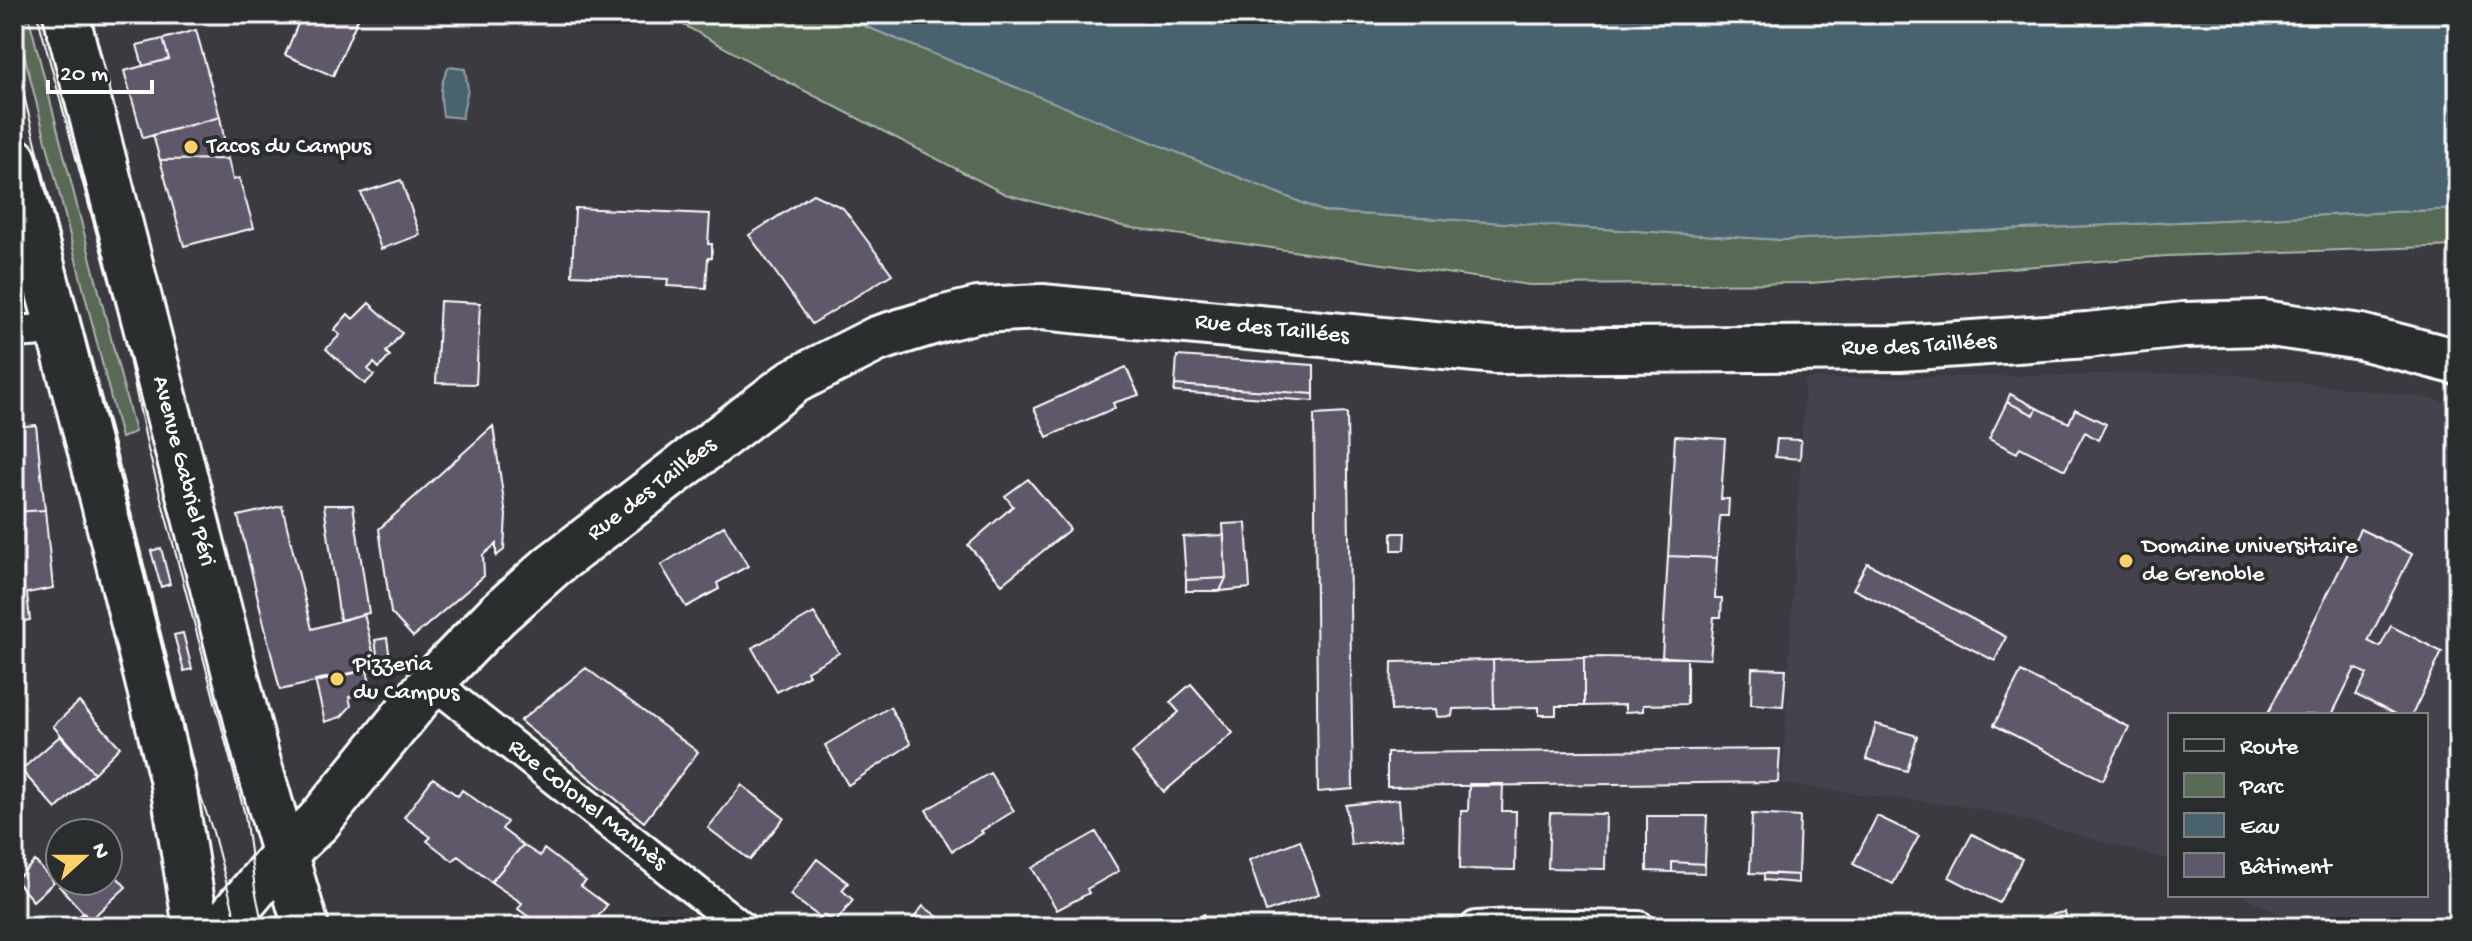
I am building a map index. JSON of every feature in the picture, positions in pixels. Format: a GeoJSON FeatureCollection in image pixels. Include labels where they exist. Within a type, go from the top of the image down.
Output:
{"type":"FeatureCollection","features":[{"type":"Feature","properties":{"kind":"street","name":"Avenue Gabriel Péri"},"geometry":{"type":"LineString","coordinates":[[66,14],[283,855],[306,927]]}},
{"type":"Feature","properties":{"kind":"street"},"geometry":{"type":"LineString","coordinates":[[14,160],[172,778],[196,927]]}},
{"type":"Feature","properties":{"kind":"street","name":"Rue des Taillées"},"geometry":{"type":"LineString","coordinates":[[222,927],[283,855],[318,822],[432,682],[497,615],[552,566],[794,381],[877,339],[978,310],[1042,307],[1496,351],[1900,348],[2184,325],[2263,323],[2361,337],[2458,362]]}},
{"type":"Feature","properties":{"kind":"street"},"geometry":{"type":"LineString","coordinates":[[14,332],[59,329]]}},
{"type":"Feature","properties":{"kind":"street","name":"Rue Colonel Manhès"},"geometry":{"type":"LineString","coordinates":[[432,682],[741,927]]}},
{"type":"Feature","properties":{"kind":"street"},"geometry":{"type":"LineString","coordinates":[[1476,927],[1639,927]]}},
{"type":"Feature","properties":{"kind":"shaded area","name":"Domaine universitaire de Grenoble"},"geometry":{"type":"Polygon","coordinates":[[[2218,373],[2423,397],[2458,406],[2458,927],[2306,927],[2245,897],[2428,897],[2428,713],[2168,713],[2168,859],[1983,809],[1782,784],[1805,379],[2218,373]]]}},
{"type":"Feature","properties":{"kind":"green space"},"geometry":{"type":"Polygon","coordinates":[[[14,14],[28,14],[135,432],[121,438],[14,14]]]}},
{"type":"Feature","properties":{"kind":"green space"},"geometry":{"type":"Polygon","coordinates":[[[664,14],[835,14],[1325,212],[1783,240],[2458,209],[2458,246],[2167,256],[1810,283],[1529,285],[1126,227],[1005,194],[776,76],[664,14]]]}},
{"type":"Feature","properties":{"kind":"water"},"geometry":{"type":"Polygon","coordinates":[[[835,14],[2458,14],[2458,209],[1783,240],[1325,212],[835,14]]]}},
{"type":"Feature","properties":{"kind":"water"},"geometry":{"type":"Polygon","coordinates":[[[449,67],[465,69],[468,89],[462,118],[443,116],[441,91],[449,67]]]}},
{"type":"Feature","properties":{"kind":"building"},"geometry":{"type":"Polygon","coordinates":[[[302,14],[360,14],[333,76],[285,55],[302,14]]]}},
{"type":"Feature","properties":{"kind":"building"},"geometry":{"type":"Polygon","coordinates":[[[196,30],[220,117],[143,138],[124,71],[169,59],[163,39],[196,30]]]}},
{"type":"Feature","properties":{"kind":"building"},"geometry":{"type":"Polygon","coordinates":[[[163,39],[169,59],[143,66],[137,45],[163,39]]]}},
{"type":"Feature","properties":{"kind":"building","name":"Tacos du Campus"},"geometry":{"type":"Polygon","coordinates":[[[220,117],[228,159],[160,160],[153,135],[220,117]]]}},
{"type":"Feature","properties":{"kind":"building"},"geometry":{"type":"Polygon","coordinates":[[[228,159],[233,180],[239,178],[254,228],[184,246],[160,160],[228,159]]]}},
{"type":"Feature","properties":{"kind":"building"},"geometry":{"type":"Polygon","coordinates":[[[401,180],[420,235],[381,249],[361,193],[401,180]]]}},
{"type":"Feature","properties":{"kind":"building"},"geometry":{"type":"Polygon","coordinates":[[[813,194],[843,208],[892,274],[812,324],[749,235],[813,194]]]}},
{"type":"Feature","properties":{"kind":"building"},"geometry":{"type":"Polygon","coordinates":[[[575,208],[710,214],[708,244],[712,244],[712,258],[708,258],[706,288],[667,286],[668,279],[572,275],[575,208]]]}},
{"type":"Feature","properties":{"kind":"building"},"geometry":{"type":"Polygon","coordinates":[[[440,301],[480,303],[476,384],[436,383],[440,301]]]}},
{"type":"Feature","properties":{"kind":"building"},"geometry":{"type":"Polygon","coordinates":[[[369,303],[402,333],[386,352],[390,356],[379,368],[374,363],[368,369],[374,375],[365,384],[326,349],[340,335],[334,330],[348,314],[353,319],[369,303]]]}},
{"type":"Feature","properties":{"kind":"building"},"geometry":{"type":"Polygon","coordinates":[[[1177,356],[1314,365],[1314,394],[1175,385],[1177,356]]]}},
{"type":"Feature","properties":{"kind":"building"},"geometry":{"type":"Polygon","coordinates":[[[1126,367],[1139,395],[1113,403],[1115,408],[1047,437],[1034,408],[1126,367]]]}},
{"type":"Feature","properties":{"kind":"building"},"geometry":{"type":"Polygon","coordinates":[[[1175,385],[1314,394],[1314,401],[1174,392],[1175,385]]]}},
{"type":"Feature","properties":{"kind":"building"},"geometry":{"type":"Polygon","coordinates":[[[2010,394],[2037,408],[2034,415],[2007,402],[2010,394]]]}},
{"type":"Feature","properties":{"kind":"building"},"geometry":{"type":"Polygon","coordinates":[[[2007,402],[2034,415],[2037,408],[2069,423],[2075,409],[2106,424],[2098,440],[2085,432],[2065,470],[2020,447],[2017,453],[1989,439],[2007,402]]]}},
{"type":"Feature","properties":{"kind":"building"},"geometry":{"type":"Polygon","coordinates":[[[1347,413],[1353,789],[1318,792],[1314,415],[1347,413]]]}},
{"type":"Feature","properties":{"kind":"building"},"geometry":{"type":"Polygon","coordinates":[[[36,425],[45,510],[14,512],[14,427],[36,425]]]}},
{"type":"Feature","properties":{"kind":"building"},"geometry":{"type":"Polygon","coordinates":[[[493,426],[506,515],[504,550],[496,556],[496,544],[483,555],[484,576],[413,637],[391,613],[379,529],[493,426]]]}},
{"type":"Feature","properties":{"kind":"building"},"geometry":{"type":"Polygon","coordinates":[[[1675,436],[1725,439],[1721,499],[1729,499],[1728,516],[1720,516],[1717,558],[1668,556],[1675,436]]]}},
{"type":"Feature","properties":{"kind":"building"},"geometry":{"type":"Polygon","coordinates":[[[1777,439],[1801,440],[1800,459],[1775,457],[1777,439]]]}},
{"type":"Feature","properties":{"kind":"building"},"geometry":{"type":"Polygon","coordinates":[[[1028,479],[1070,529],[1002,584],[968,545],[1013,506],[1005,496],[1028,479]]]}},
{"type":"Feature","properties":{"kind":"building"},"geometry":{"type":"Polygon","coordinates":[[[324,505],[353,505],[369,613],[340,620],[324,505]]]}},
{"type":"Feature","properties":{"kind":"building"},"geometry":{"type":"Polygon","coordinates":[[[282,506],[312,629],[364,614],[377,668],[280,690],[238,516],[282,506]]]}},
{"type":"Feature","properties":{"kind":"building"},"geometry":{"type":"Polygon","coordinates":[[[45,510],[53,588],[27,593],[30,620],[14,623],[14,512],[45,510]]]}},
{"type":"Feature","properties":{"kind":"building"},"geometry":{"type":"Polygon","coordinates":[[[1246,523],[1250,588],[1220,591],[1226,578],[1223,524],[1246,523]]]}},
{"type":"Feature","properties":{"kind":"building"},"geometry":{"type":"Polygon","coordinates":[[[724,526],[748,566],[717,583],[719,589],[686,607],[661,565],[724,526]]]}},
{"type":"Feature","properties":{"kind":"building"},"geometry":{"type":"Polygon","coordinates":[[[2360,529],[2412,554],[2368,641],[2380,647],[2391,626],[2442,652],[2413,713],[2393,713],[2356,695],[2367,674],[2355,668],[2333,713],[2268,713],[2360,529]]]}},
{"type":"Feature","properties":{"kind":"building"},"geometry":{"type":"Polygon","coordinates":[[[1392,533],[1405,533],[1404,550],[1392,550],[1392,533]]]}},
{"type":"Feature","properties":{"kind":"building"},"geometry":{"type":"Polygon","coordinates":[[[1224,535],[1226,578],[1186,580],[1183,537],[1224,535]]]}},
{"type":"Feature","properties":{"kind":"building"},"geometry":{"type":"Polygon","coordinates":[[[161,548],[170,584],[161,587],[151,551],[161,548]]]}},
{"type":"Feature","properties":{"kind":"building"},"geometry":{"type":"Polygon","coordinates":[[[1668,556],[1717,558],[1715,598],[1722,598],[1721,617],[1714,617],[1710,659],[1662,657],[1668,556]]]}},
{"type":"Feature","properties":{"kind":"building"},"geometry":{"type":"Polygon","coordinates":[[[1867,563],[2006,637],[1995,661],[1853,589],[1867,563]]]}},
{"type":"Feature","properties":{"kind":"building"},"geometry":{"type":"Polygon","coordinates":[[[1226,578],[1220,591],[1186,591],[1186,580],[1226,578]]]}},
{"type":"Feature","properties":{"kind":"building"},"geometry":{"type":"Polygon","coordinates":[[[814,613],[839,653],[807,671],[809,675],[777,692],[752,648],[814,613]]]}},
{"type":"Feature","properties":{"kind":"building"},"geometry":{"type":"Polygon","coordinates":[[[183,633],[192,669],[184,671],[174,635],[183,633]]]}},
{"type":"Feature","properties":{"kind":"building"},"geometry":{"type":"Polygon","coordinates":[[[387,638],[390,659],[378,661],[375,640],[387,638]]]}},
{"type":"Feature","properties":{"kind":"building"},"geometry":{"type":"Polygon","coordinates":[[[1584,657],[1687,658],[1687,704],[1643,705],[1643,711],[1625,712],[1625,705],[1584,706],[1584,657]]]}},
{"type":"Feature","properties":{"kind":"building"},"geometry":{"type":"Polygon","coordinates":[[[1584,657],[1584,706],[1556,706],[1556,715],[1539,715],[1539,707],[1494,708],[1493,660],[1584,657]]]}},
{"type":"Feature","properties":{"kind":"building"},"geometry":{"type":"Polygon","coordinates":[[[1493,660],[1494,708],[1453,709],[1452,716],[1437,717],[1436,709],[1391,711],[1392,662],[1493,660]]]}},
{"type":"Feature","properties":{"kind":"building"},"geometry":{"type":"Polygon","coordinates":[[[586,668],[698,752],[644,822],[520,721],[586,668]]]}},
{"type":"Feature","properties":{"kind":"building"},"geometry":{"type":"Polygon","coordinates":[[[1752,668],[1786,669],[1783,706],[1751,704],[1752,668]]]}},
{"type":"Feature","properties":{"kind":"building"},"geometry":{"type":"Polygon","coordinates":[[[367,670],[370,683],[362,694],[349,697],[351,706],[341,717],[325,722],[315,680],[367,670]]]}},
{"type":"Feature","properties":{"kind":"building"},"geometry":{"type":"Polygon","coordinates":[[[2021,672],[2129,727],[2103,780],[1994,725],[2021,672]]]}},
{"type":"Feature","properties":{"kind":"building"},"geometry":{"type":"Polygon","coordinates":[[[1191,684],[1233,733],[1164,792],[1132,753],[1179,712],[1170,702],[1191,684]]]}},
{"type":"Feature","properties":{"kind":"building"},"geometry":{"type":"Polygon","coordinates":[[[79,702],[120,747],[94,773],[53,726],[79,702]]]}},
{"type":"Feature","properties":{"kind":"building"},"geometry":{"type":"Polygon","coordinates":[[[890,707],[911,744],[848,785],[825,745],[890,707]]]}},
{"type":"Feature","properties":{"kind":"building"},"geometry":{"type":"Polygon","coordinates":[[[1876,724],[1917,736],[1907,771],[1866,759],[1876,724]]]}},
{"type":"Feature","properties":{"kind":"building"},"geometry":{"type":"Polygon","coordinates":[[[60,736],[94,773],[56,809],[21,770],[60,736]]]}},
{"type":"Feature","properties":{"kind":"building"},"geometry":{"type":"Polygon","coordinates":[[[1780,749],[1778,782],[1387,787],[1387,753],[1780,749]]]}},
{"type":"Feature","properties":{"kind":"building"},"geometry":{"type":"Polygon","coordinates":[[[990,773],[1014,811],[952,851],[926,810],[990,773]]]}},
{"type":"Feature","properties":{"kind":"building"},"geometry":{"type":"Polygon","coordinates":[[[433,778],[458,796],[462,790],[507,822],[502,829],[523,845],[491,882],[458,856],[453,861],[427,841],[431,837],[404,817],[433,778]]]}},
{"type":"Feature","properties":{"kind":"building"},"geometry":{"type":"Polygon","coordinates":[[[1469,784],[1503,784],[1502,811],[1516,811],[1515,870],[1460,869],[1461,811],[1468,811],[1469,784]]]}},
{"type":"Feature","properties":{"kind":"building"},"geometry":{"type":"Polygon","coordinates":[[[742,785],[784,818],[750,860],[708,828],[742,785]]]}},
{"type":"Feature","properties":{"kind":"building"},"geometry":{"type":"Polygon","coordinates":[[[1399,799],[1402,839],[1351,845],[1346,805],[1399,799]]]}},
{"type":"Feature","properties":{"kind":"building"},"geometry":{"type":"Polygon","coordinates":[[[1550,813],[1606,814],[1605,869],[1548,868],[1550,813]]]}},
{"type":"Feature","properties":{"kind":"building"},"geometry":{"type":"Polygon","coordinates":[[[1752,814],[1800,817],[1798,875],[1750,873],[1752,814]]]}},
{"type":"Feature","properties":{"kind":"building"},"geometry":{"type":"Polygon","coordinates":[[[1647,816],[1707,816],[1705,864],[1672,862],[1672,872],[1647,871],[1647,816]]]}},
{"type":"Feature","properties":{"kind":"building"},"geometry":{"type":"Polygon","coordinates":[[[1877,816],[1919,836],[1893,884],[1853,864],[1877,816]]]}},
{"type":"Feature","properties":{"kind":"building"},"geometry":{"type":"Polygon","coordinates":[[[1096,832],[1119,871],[1087,889],[1089,893],[1057,910],[1032,868],[1096,832]]]}},
{"type":"Feature","properties":{"kind":"building"},"geometry":{"type":"Polygon","coordinates":[[[1972,834],[2022,859],[1999,903],[1949,877],[1972,834]]]}},
{"type":"Feature","properties":{"kind":"building"},"geometry":{"type":"Polygon","coordinates":[[[1300,840],[1319,894],[1266,912],[1249,860],[1300,840]]]}},
{"type":"Feature","properties":{"kind":"building"},"geometry":{"type":"Polygon","coordinates":[[[523,845],[540,856],[544,849],[586,881],[581,886],[607,905],[590,927],[543,927],[518,909],[522,903],[491,882],[523,845]]]}},
{"type":"Feature","properties":{"kind":"building"},"geometry":{"type":"Polygon","coordinates":[[[817,859],[848,883],[842,890],[853,900],[835,923],[823,915],[821,918],[790,895],[817,859]]]}},
{"type":"Feature","properties":{"kind":"building"},"geometry":{"type":"Polygon","coordinates":[[[35,861],[44,871],[44,891],[33,901],[15,880],[35,861]]]}},
{"type":"Feature","properties":{"kind":"building"},"geometry":{"type":"Polygon","coordinates":[[[1672,862],[1705,864],[1705,873],[1672,872],[1672,862]]]}},
{"type":"Feature","properties":{"kind":"building"},"geometry":{"type":"Polygon","coordinates":[[[1764,873],[1798,875],[1798,883],[1764,880],[1764,873]]]}},
{"type":"Feature","properties":{"kind":"building"},"geometry":{"type":"Polygon","coordinates":[[[69,897],[115,897],[90,920],[69,897]]]}},
{"type":"Feature","properties":{"kind":"building"},"geometry":{"type":"Polygon","coordinates":[[[923,906],[952,927],[907,927],[923,906]]]}},
{"type":"Feature","properties":{"kind":"building"},"geometry":{"type":"Polygon","coordinates":[[[2065,912],[2069,927],[2041,927],[2046,926],[2044,916],[2065,912]]]}},
{"type":"Feature","properties":{"kind":"building"},"geometry":{"type":"Polygon","coordinates":[[[83,913],[96,927],[64,927],[83,913]]]}},
{"type":"Feature","properties":{"kind":"building"},"geometry":{"type":"Polygon","coordinates":[[[1204,914],[1211,927],[1181,927],[1204,914]]]}},
{"type":"Feature","properties":{"kind":"tram line"},"geometry":{"type":"LineString","coordinates":[[37,14],[124,335],[148,449],[245,815],[263,927]]}},
{"type":"Feature","properties":{"kind":"tram line"},"geometry":{"type":"LineString","coordinates":[[14,56],[196,783],[213,832],[238,927]]}},
{"type":"Feature","properties":{"kind":"place","name":"Tacos du Campus"},"geometry":{"type":"Point","coordinates":[191,147]}},
{"type":"Feature","properties":{"kind":"place","name":"Domaine universitaire de Grenoble"},"geometry":{"type":"Point","coordinates":[2126,561]}},
{"type":"Feature","properties":{"kind":"place","name":"Pizzeria du Campus"},"geometry":{"type":"Point","coordinates":[337,679]}}]}
